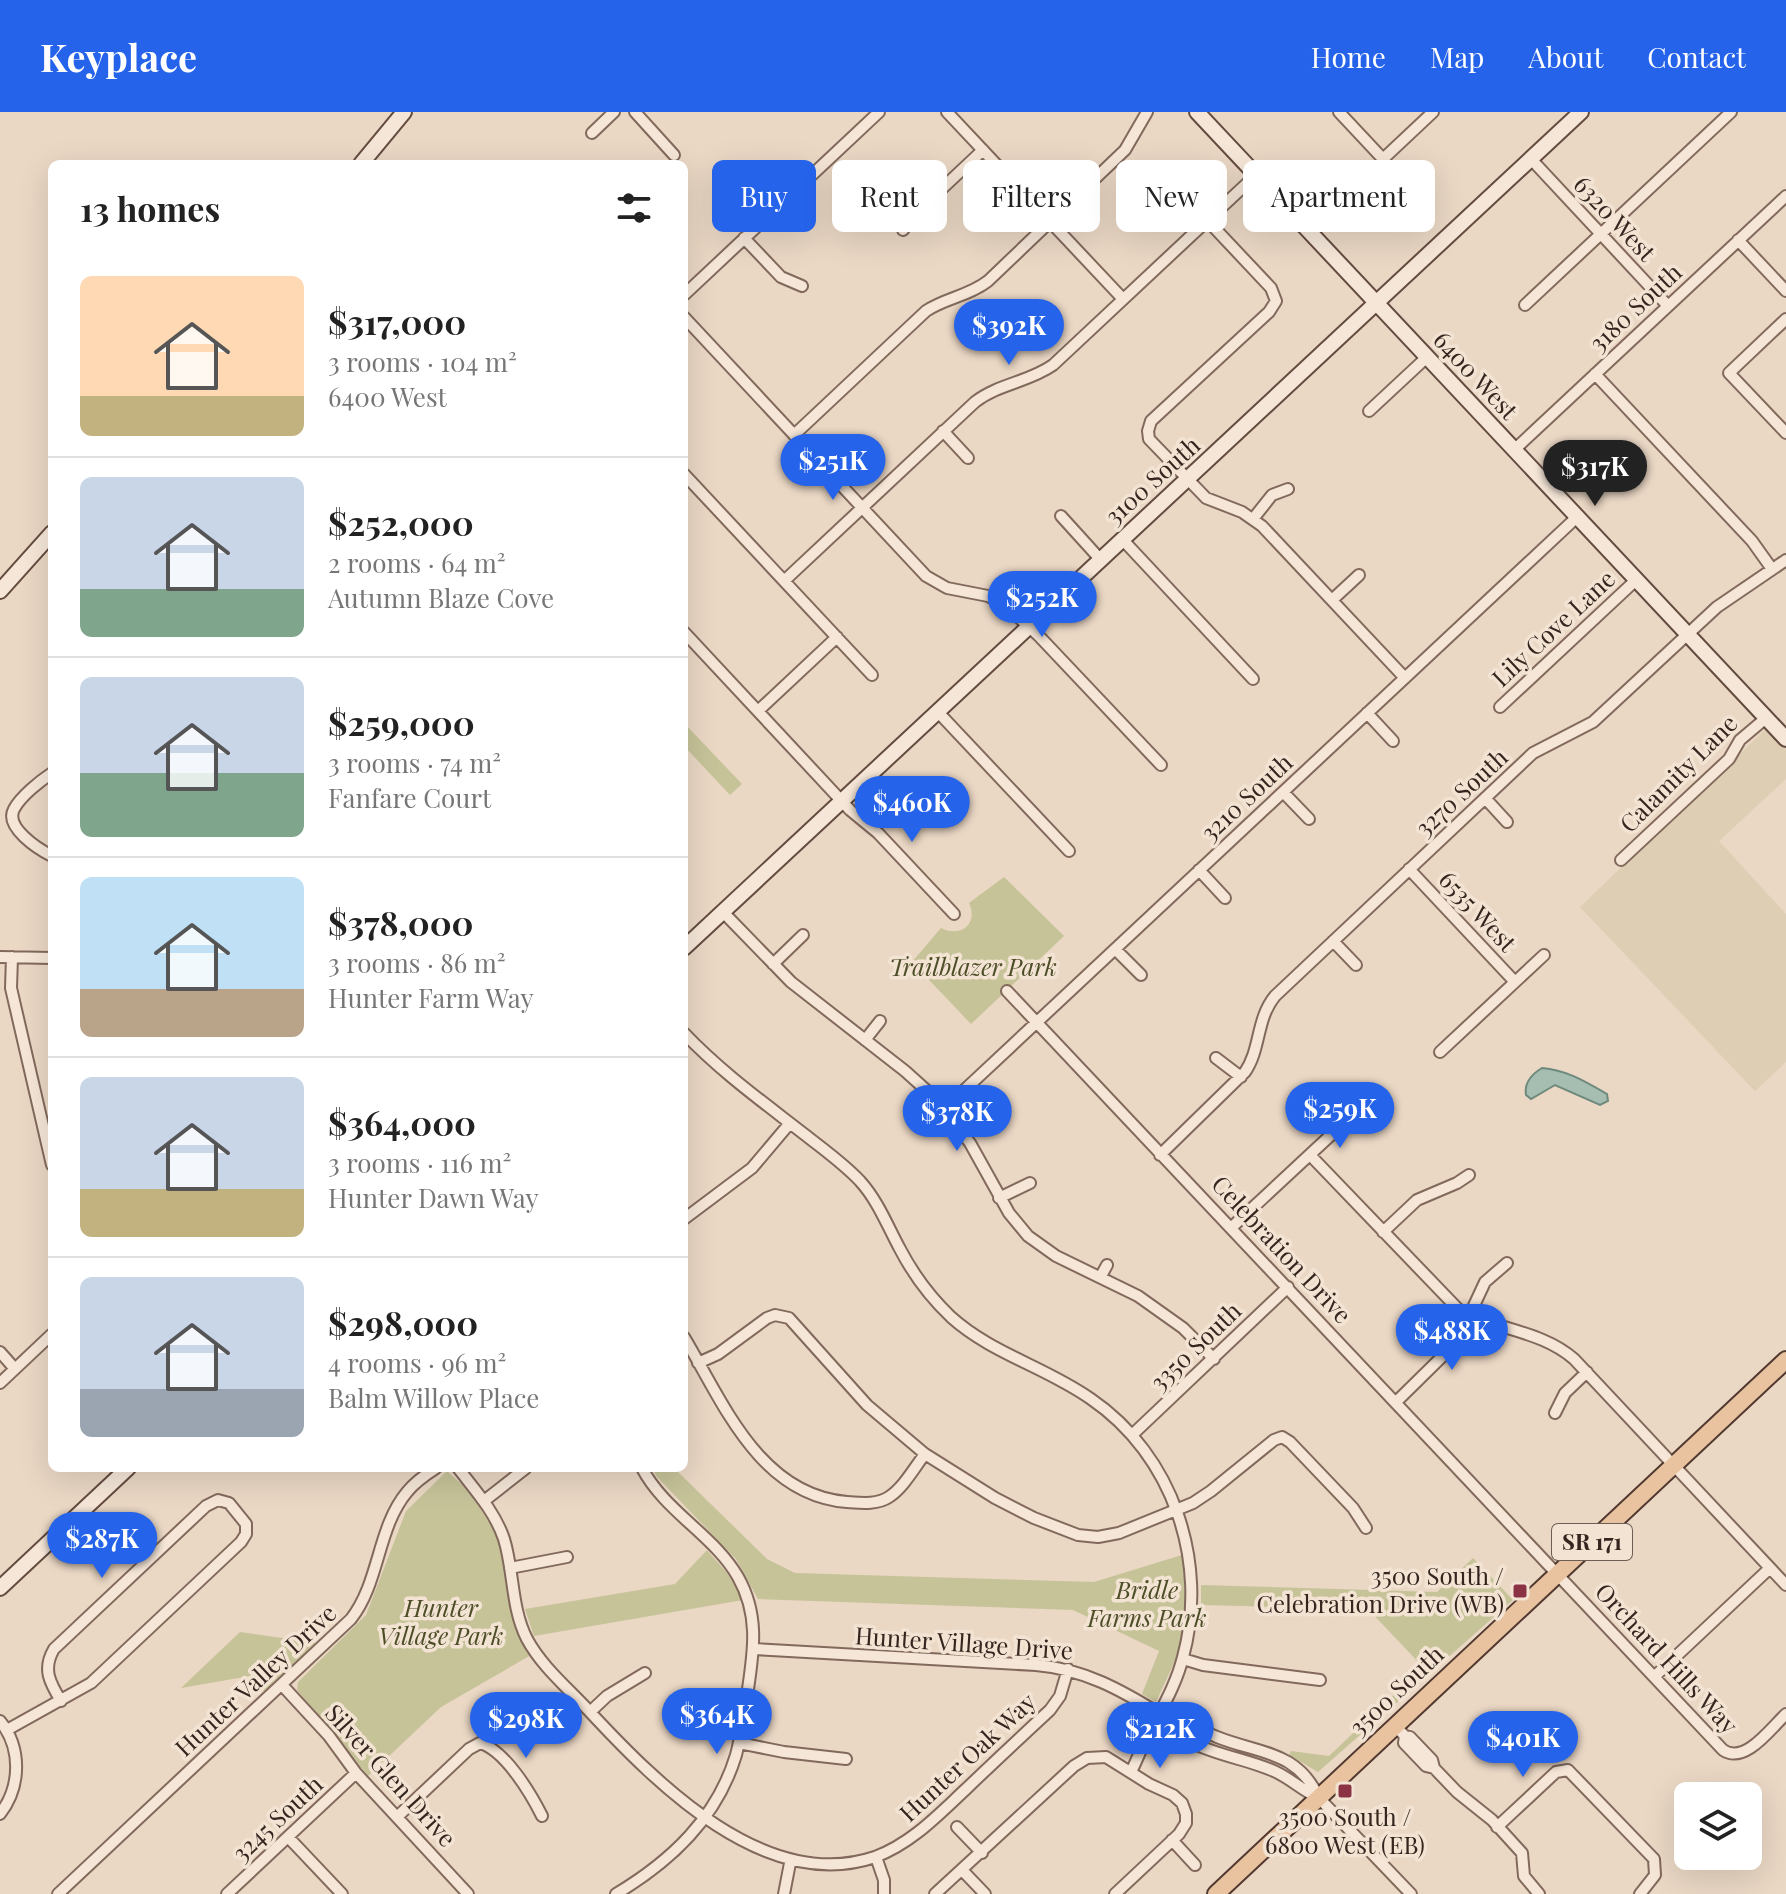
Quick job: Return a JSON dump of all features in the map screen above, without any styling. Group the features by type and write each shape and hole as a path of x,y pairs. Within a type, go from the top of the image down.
{"main road":[{"path":"364,160 404,112"},
{"name":"6400 West","path":"1197,112 1243,161"},
{"name":"3100 South","path":"688,944 1581,112"},
{"name":"6400 West","path":"1310,232 1786,739"},
{"path":"0,591 48,537"},
{"name":"3500 South","path":"1216,1894 1319,1798 1400,1731 1558,1574 1786,1360"},
{"path":"0,1588 124,1472"}],"street":[{"path":"592,133 614,112"},
{"path":"635,112 674,155"},
{"path":"688,291 879,112"},
{"path":"947,112 992,160"},
{"path":"1100,174 1125,150 1147,112"},
{"path":"1339,112 1383,159 1433,112"},
{"path":"1525,305 1731,112"},
{"path":"947,184 983,150"},
{"name":"6320 West","path":"1531,159 1668,306"},
{"path":"1227,202 1243,187"},
{"name":"3180 South","path":"1514,450 1786,196"},
{"path":"794,435 926,311 984,284 1039,232"},
{"path":"1059,232 1123,299"},
{"path":"784,581 985,395 1049,368 1194,232"},
{"path":"1218,232 1271,288 1276,301 1269,312 1151,421 1148,433 1152,443 1206,498 1253,519 1405,678"},
{"path":"744,238 781,277 802,286"},
{"path":"1738,240 1786,291"},
{"path":"1786,319 1729,373 1786,433"},
{"path":"688,321 931,580 947,588 994,598 1028,626 1161,765"},
{"path":"1369,411 1427,357"},
{"path":"1595,374 1752,541 1772,569"},
{"path":"943,431 968,458"},
{"path":"688,478 872,675"},
{"path":"1253,519 1272,495 1288,489"},
{"path":"1061,516 1100,559"},
{"name":"3210 South","path":"944,1109 1577,517"},
{"path":"1122,539 1253,679"},
{"name":"3270 South","path":"1241,1077 1253,1057 1263,1014 1275,996 1539,749 1598,719 1727,599 1786,560"},
{"path":"1332,600 1359,575"},
{"name":"Lily Cove Lane","path":"1500,707 1636,580"},
{"path":"688,636 860,821 878,833 954,914"},
{"path":"758,711 837,637"},
{"path":"937,711 1069,851"},
{"path":"1367,713 1393,741"},
{"name":"Calamity Lane","path":"1621,860 1729,759 1740,740 1766,718"},
{"path":"48,777 16,806 12,818 14,825 31,842 48,853"},
{"path":"1283,792 1309,819"},
{"path":"1485,798 1507,822"},
{"name":"6535 West","path":"1409,869 1515,982"},
{"path":"1199,870 1225,898"},
{"path":"723,912 791,982 915,1079 944,1109 979,1156 999,1198 1022,1230 1042,1247 1101,1276 1163,1313 1214,1359"},
{"path":"773,964 803,935"},
{"path":"1333,941 1356,965"},
{"path":"1115,949 1141,975"},
{"path":"1440,1052 1544,955"},
{"path":"0,957 48,958"},
{"path":"12,957 11,988 48,1148"},
{"name":"Celebration Drive","path":"1007,991 1558,1574"},
{"path":"865,1040 880,1021"},
{"path":"688,1037 715,1064 841,1163 862,1184 885,1217 913,1272 948,1314 992,1347 1092,1399 1132,1435 1155,1466 1177,1510 1189,1556 1192,1594 1183,1659 1131,1772"},
{"path":"1160,1155 1241,1077 1216,1058"},
{"path":"1232,1227 1346,1121"},
{"path":"688,1216 752,1168 790,1123"},
{"path":"1310,1155 1445,1298 1470,1316 1551,1342 1565,1350 1786,1585"},
{"path":"1383,1232 1417,1200 1469,1175"},
{"path":"999,1198 1030,1183"},
{"path":"1396,1402 1452,1348 1485,1282 1507,1263"},
{"path":"1101,1276 1107,1265"},
{"name":"3350 South","path":"1132,1435 1288,1287"},
{"path":"698,1363 718,1354 767,1318 775,1315 789,1318 867,1405 925,1454 995,1498 1078,1535 1098,1537 1119,1533 1177,1510 1205,1496 1274,1440 1282,1437 1353,1508 1366,1528"},
{"path":"0,1383 48,1338"},
{"path":"688,1344 729,1418 747,1442 786,1479 817,1496 843,1501 880,1501 897,1490 925,1454"},
{"path":"0,1352 15,1369"},
{"path":"1555,1413 1565,1393 1587,1372"},
{"name":"Hunter Valley Drive","path":"58,1894 344,1627 358,1610 368,1590 396,1508 413,1485 431,1472"},
{"name":"Hunter Oak Way","path":"461,1472 484,1501 501,1532 520,1622 542,1661 651,1776 705,1817 755,1849 790,1863 828,1866 876,1857 917,1834 1050,1710 1060,1696 1068,1669"},
{"path":"484,1501 521,1472"},
{"path":"621,1893 660,1865 689,1837 723,1788 739,1743 754,1649 752,1614 737,1575 720,1553 659,1494 645,1472"},
{"path":"0,1814 12,1795 17,1775 15,1750 3,1725 61,1701 95,1680 241,1542 247,1527 243,1518 224,1501 215,1501 206,1506 54,1649 48,1659 47,1673 61,1701"},
{"path":"510,1568 567,1557"},
{"path":"1655,1676 1770,1568"},
{"name":"Orchard Hills Way","path":"1558,1574 1730,1754 1743,1754 1786,1714"},
{"name":"Hunter Village Drive","path":"754,1649 1036,1665 1068,1669 1102,1681 1160,1714 1174,1714 1215,1736 1284,1760 1310,1778 1319,1798 1411,1894"},
{"path":"1183,1659 1203,1665 1320,1680"},
{"path":"590,1712 607,1696 645,1673"},
{"name":"Silver Glen Drive","path":"282,1685 329,1736 356,1773 468,1894"},
{"path":"1400,1731 1410,1737 1457,1792 1522,1853 1524,1876 1539,1894"},
{"path":"397,1817 469,1749 480,1743 492,1749 516,1774 530,1792 542,1816"},
{"path":"739,1743 846,1759"},
{"path":"935,1894 1083,1760 1097,1756 1106,1757 1177,1797 1184,1807 1186,1819 1184,1827 1172,1840 1115,1894"},
{"path":"1497,1827 1556,1772 1566,1769 1652,1857 1655,1875 1640,1894"},
{"name":"3245 South","path":"227,1894 356,1773"},
{"path":"957,1827 982,1853"},
{"path":"288,1837 342,1894"},
{"path":"1172,1840 1195,1865"},
{"path":"876,1857 884,1894"},
{"path":"784,1894 790,1863"},
{"path":"963,1871 985,1894"}],"shaded area":[{"path":"1766,729 1786,749 1786,779 1719,841 1786,914 1786,1062 1755,1091 1580,907"},
{"path":"1542,1068 1560,1071 1584,1081 1607,1094 1608,1101 1600,1105 1555,1085 1531,1099 1526,1095 1528,1083"}],"green space":[{"path":"688,727 742,784 730,795 688,750"},
{"name":"Trailblazer Park","path":"1004,877 1064,936 971,1024 912,962 941,928 955,931 966,927 972,917 969,903"},
{"name":"Hunter Village Park","path":"446,1472 468,1490 497,1534 514,1617 531,1655 441,1707 368,1776 297,1690 298,1682 366,1615 406,1511"},
{"name":"Bridle Farms Park","path":"654,1472 678,1472 767,1559 795,1573 1094,1582 1182,1555 1186,1603 1179,1652 1156,1702 1142,1694 1159,1651 1073,1610 758,1599 736,1559"},
{"path":"707,1550 728,1574 743,1600 534,1636 525,1609 675,1584"},
{"path":"1473,1558 1513,1600 1318,1772 1289,1755 1291,1751 1329,1756 1423,1667 1368,1609 1201,1605 1201,1585 1437,1592"},
{"path":"240,1632 316,1643 264,1691 250,1676 181,1688"}],"place":[{"name":"3500 South / Celebration Drive (WB)","path":"1520,1591"},
{"name":"3500 South / 6800 West (EB)","path":"1345,1791"}]}
